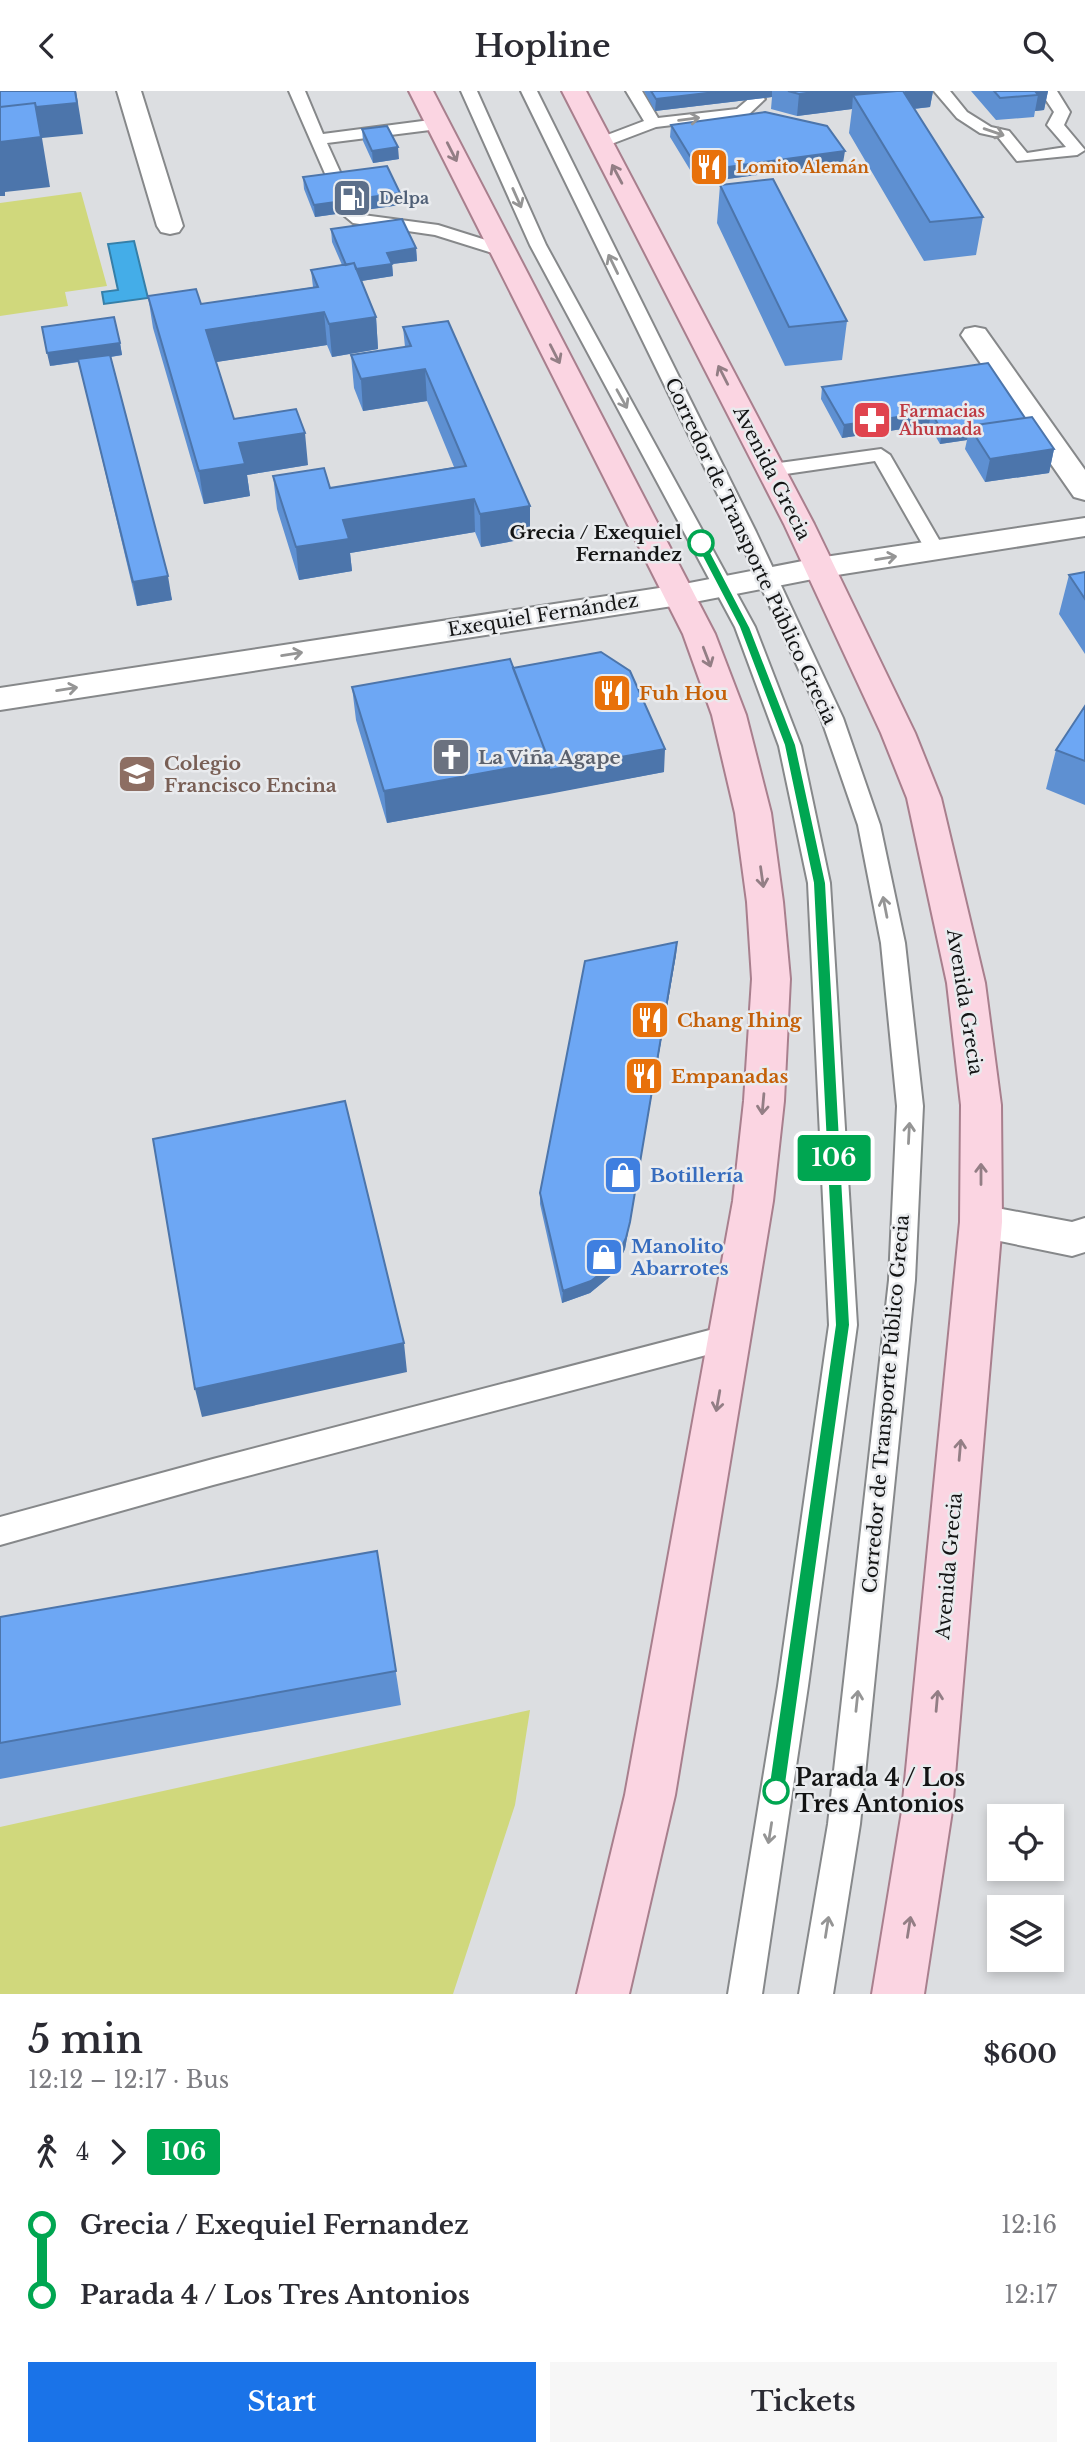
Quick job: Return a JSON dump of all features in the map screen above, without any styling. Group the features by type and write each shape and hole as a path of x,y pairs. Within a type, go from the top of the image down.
{"main road":[{"path":"421,91 699,634 729,715 753,813 765,902 771,979 764,1101 753,1201 650,1795 603,1994"},
{"name":"Avenida Grecia","path":"573,91 772,470 867,666 924,798 966,983 981,1105 981,1222 927,1811 898,1994"}],"street":[{"path":"129,91 170,226"},
{"path":"975,335 1085,491"},
{"name":"Exequiel Fernández","path":"0,699 679,595 818,568 1085,527"},
{"path":"981,1222 1072,1239 1085,1235"}],"lane":[{"path":"297,91 338,185"},
{"name":"Corredor de Transporte Público Grecia","path":"469,91 538,245 745,627 790,745 819,883 843,1325 793,1686 745,1994"},
{"name":"Corredor de Transporte Público Grecia","path":"529,91 767,578 832,718 869,825 892,943 910,1106 902,1280 844,1824 816,1994"},
{"path":"634,91 653,123"},
{"path":"942,91 961,115 986,130 1003,134 1036,170 1082,157 1055,125 1063,113 1060,104 1048,91"},
{"path":"600,143 653,123 742,113 757,99"},
{"path":"318,139 438,124"},
{"path":"349,213 359,219 438,230 502,251"},
{"path":"772,470 881,455 935,550"},
{"path":"0,1531 213,1472 729,1337"}],"green space":[{"path":"81,192 107,286 65,292 68,306 0,316 0,203"},
{"path":"530,1710 515,1805 453,1994 0,1994 0,1827"}],"water":[{"path":"134,241 148,298 104,304 102,292 118,290 108,244"}],"building":[{"path":"0,91 75,91 77,103 36,107 35,103 0,107"},
{"path":"651,91 724,91 656,99"},
{"path":"788,91 821,91 799,94"},
{"path":"903,91 983,217 930,222 853,95"},
{"path":"994,91 1035,91 1038,95 1000,98"},
{"path":"35,103 41,137 0,142 0,107"},
{"path":"765,112 827,126 845,151 699,171 671,125"},
{"path":"387,126 398,147 372,151 362,129"},
{"path":"387,166 400,193 314,205 303,177"},
{"path":"773,179 847,321 789,327 720,185"},
{"path":"402,219 416,248 387,253 392,264 356,269 354,263 346,265 331,229"},
{"path":"354,263 376,317 329,324 324,312 206,330 234,419 296,409 305,433 239,443 245,464 199,471 148,296 196,289 201,304 318,287 311,270"},
{"path":"114,317 120,343 47,353 42,327"},
{"path":"448,321 530,506 480,514 474,499 343,520 349,539 296,547 273,476 324,468 330,488 466,466 425,369 361,379 351,355 411,346 403,327"},
{"path":"110,355 168,576 133,582 78,359"},
{"path":"988,363 1025,418 942,431 931,412 844,425 822,387"},
{"path":"1032,417 1054,449 990,459 969,426"},
{"path":"1085,572 1085,599 1069,575"},
{"path":"601,652 630,671 665,749 549,770 549,761 513,668"},
{"name":"La Viña Agape","path":"510,659 549,761 384,791 352,687"},
{"path":"1085,706 1085,761 1056,750"},
{"path":"677,942 626,1238 614,1263 591,1281 563,1291 540,1193 585,961"},
{"path":"345,1101 404,1343 195,1389 153,1139"},
{"path":"377,1551 396,1671 0,1743 0,1617"}],"bus line":[{"name":"106","path":"701,543 745,627 790,745 819,883 843,1325 776,1791"}],"place":[{"name":"Lomito Alemán","path":"709,167"},
{"name":"Delpa","path":"352,198"},
{"name":"Farmacias Ahumada","path":"872,420"},
{"name":"Grecia / Exequiel Fernandez","path":"701,543"},
{"name":"Fuh Hou","path":"612,693"},
{"name":"La Viña Agape","path":"451,757"},
{"name":"Colegio Francisco Encina","path":"137,774"},
{"name":"Chang Ihing","path":"650,1020"},
{"name":"Empanadas","path":"644,1076"},
{"name":"Botillería","path":"623,1175"},
{"name":"Manolito Abarrotes","path":"604,1257"},
{"name":"Parada 4 / Los Tres Antonios","path":"776,1791"}]}
